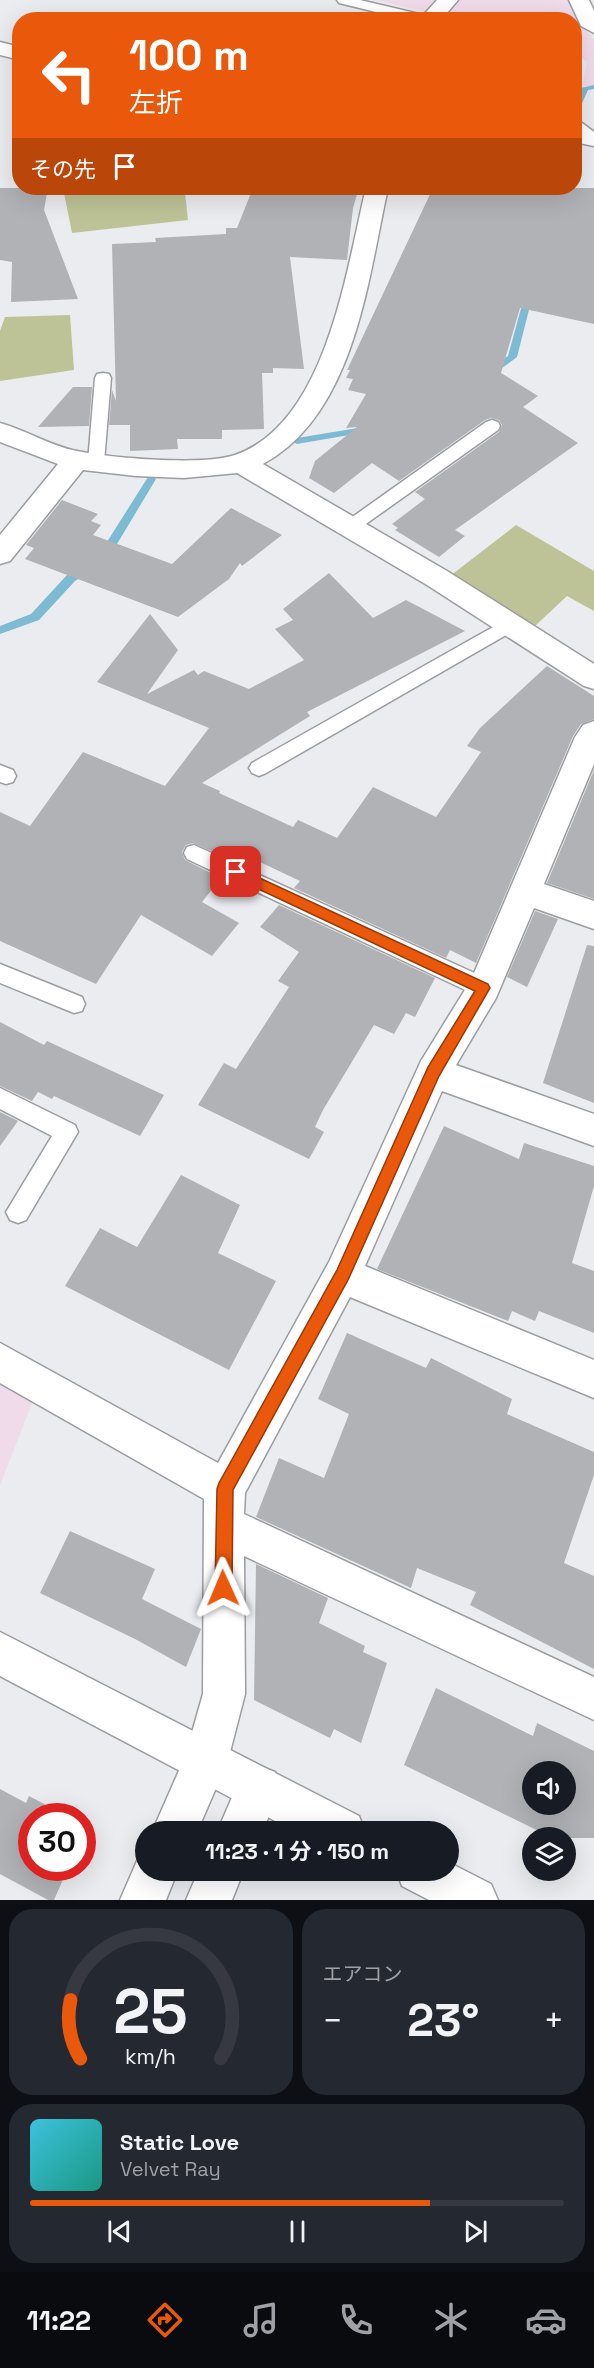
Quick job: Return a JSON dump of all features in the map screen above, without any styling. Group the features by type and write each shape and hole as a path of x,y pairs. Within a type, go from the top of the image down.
{"street":[{"path":"436,12 448,0"},
{"path":"579,0 588,22 594,27"},
{"path":"0,432 86,461 141,467 215,467 241,463 266,448 291,429 314,397 333,361 375,195"},
{"path":"0,554 86,461"},
{"path":"241,463 350,527 594,678"},
{"path":"179,1821 206,1760 224,1694 224,1507 342,1275 434,1072 483,988 590,737 594,733"},
{"path":"526,891 594,915"},
{"path":"434,1072 594,1130"},
{"path":"342,1275 594,1378"},
{"path":"0,1362 224,1507 594,1699"},
{"path":"0,1653 322,1821"},
{"path":"244,1821 258,1788"},
{"path":"142,1900 151,1881"},
{"path":"209,1900 217,1881"},
{"path":"439,1881 475,1900"}],"lane":[{"path":"344,0 394,12"},
{"path":"86,461 102,378"},
{"path":"350,527 492,426"},
{"path":"259,768 509,625"},
{"path":"194,853 483,988"},
{"path":"0,973 74,1005"},
{"path":"0,1098 67,1132 18,1212"}],"shaded area":[{"path":"376,0 571,0 575,12 427,12"},
{"path":"582,25 594,40 594,86 582,86 587,62 582,58"},
{"path":"0,1379 34,1398 0,1485"}],"green space":[{"path":"64,195 185,195 188,220 72,233"},
{"path":"70,315 74,370 0,381 0,331 5,317"},
{"path":"516,525 594,571 594,611 567,596 535,626 450,576"}],"building":[{"path":"0,188 12,188 12,195 47,195 44,210 78,299 11,302 12,262 0,260"},
{"path":"582,188 594,188 594,324 520,308 501,373 538,396 523,407 578,443 455,530 465,536 439,557 395,530 398,528 392,524 425,499 415,492 499,432 502,425 499,420 491,418 485,420 399,481 372,463 334,493 309,478 315,461 357,427 346,428 366,394 348,390 353,379 346,378 350,370 347,370 430,195 582,195"},
{"path":"250,195 357,195 353,208 347,260 290,257 304,369 273,368 273,373 262,373 264,429 222,430 222,439 177,439 178,449 130,451 130,425 109,425 112,390 116,401 112,244 156,242 155,238 226,234 226,228 237,228"},
{"path":"73,387 92,387 89,426 38,427"},
{"path":"62,500 98,514 91,521 101,525 93,535 172,564 231,508 282,535 242,566 240,563 229,579 178,617 25,559 34,548 26,545"},
{"path":"329,573 373,618 406,600 465,631 307,712 310,716 202,783 220,791 219,793 293,827 298,820 337,838 373,787 436,817 481,752 467,746 480,728 547,666 594,696 594,719 581,724 573,736 476,963 450,950 446,958 294,888 300,881 241,853 234,861 193,843 186,845 182,852 185,860 221,878 202,902 239,923 212,956 141,915 96,984 0,941 0,812 30,826 83,752 165,786 209,728 97,682 150,614 178,650 147,694 194,670 198,675 204,671 249,689 304,660 275,629 293,620 283,609"},
{"path":"594,770 594,899 547,883"},
{"path":"279,905 435,978 415,1017 406,1013 394,1034 374,1025 323,1110 315,1127 324,1132 309,1159 198,1105 224,1063 236,1069 289,987 278,981 299,952 260,927"},
{"path":"535,911 558,919 527,987 507,977"},
{"path":"587,945 594,946 594,1103 543,1083"},
{"path":"0,1022 44,1045 47,1041 164,1095 140,1136 54,1096 52,1099 38,1092 32,1101 0,1086"},
{"path":"0,1112 18,1121 0,1146"},
{"path":"444,1126 519,1159 524,1143 594,1166 594,1186 572,1263 594,1271 594,1333 539,1311 535,1321 512,1311 508,1321 377,1269"},
{"path":"181,1175 240,1205 218,1253 276,1281 229,1370 65,1286 100,1228 137,1247"},
{"path":"347,1333 426,1368 431,1358 512,1399 507,1414 594,1452 594,1475 564,1563 594,1576 594,1669 470,1605 476,1592 417,1568 411,1588 256,1517 279,1458 324,1478 349,1414 318,1399"},
{"path":"70,1531 155,1569 142,1599 201,1629 186,1667 135,1639 40,1593"},
{"path":"256,1564 328,1598 319,1623 365,1646 363,1652 387,1663 361,1743 334,1729 330,1738 254,1700"},
{"path":"436,1688 533,1736 537,1723 594,1751 594,1838 576,1838 576,1827 531,1827 404,1765"},
{"path":"0,1789 26,1803 18,1803 18,1881 62,1881 54,1900 48,1900 0,1874"},
{"path":"29,1796 42,1803 26,1803"}],"waterway":[{"path":"582,95 585,88 594,87"},
{"path":"491,372 512,357 529,294"},
{"path":"297,441 364,430"},
{"path":"104,556 151,479"},
{"path":"0,630 35,617 71,578 85,569"}],"route":[{"path":"223,1588 225,1489 342,1275 434,1072 483,988 236,872"}]}
